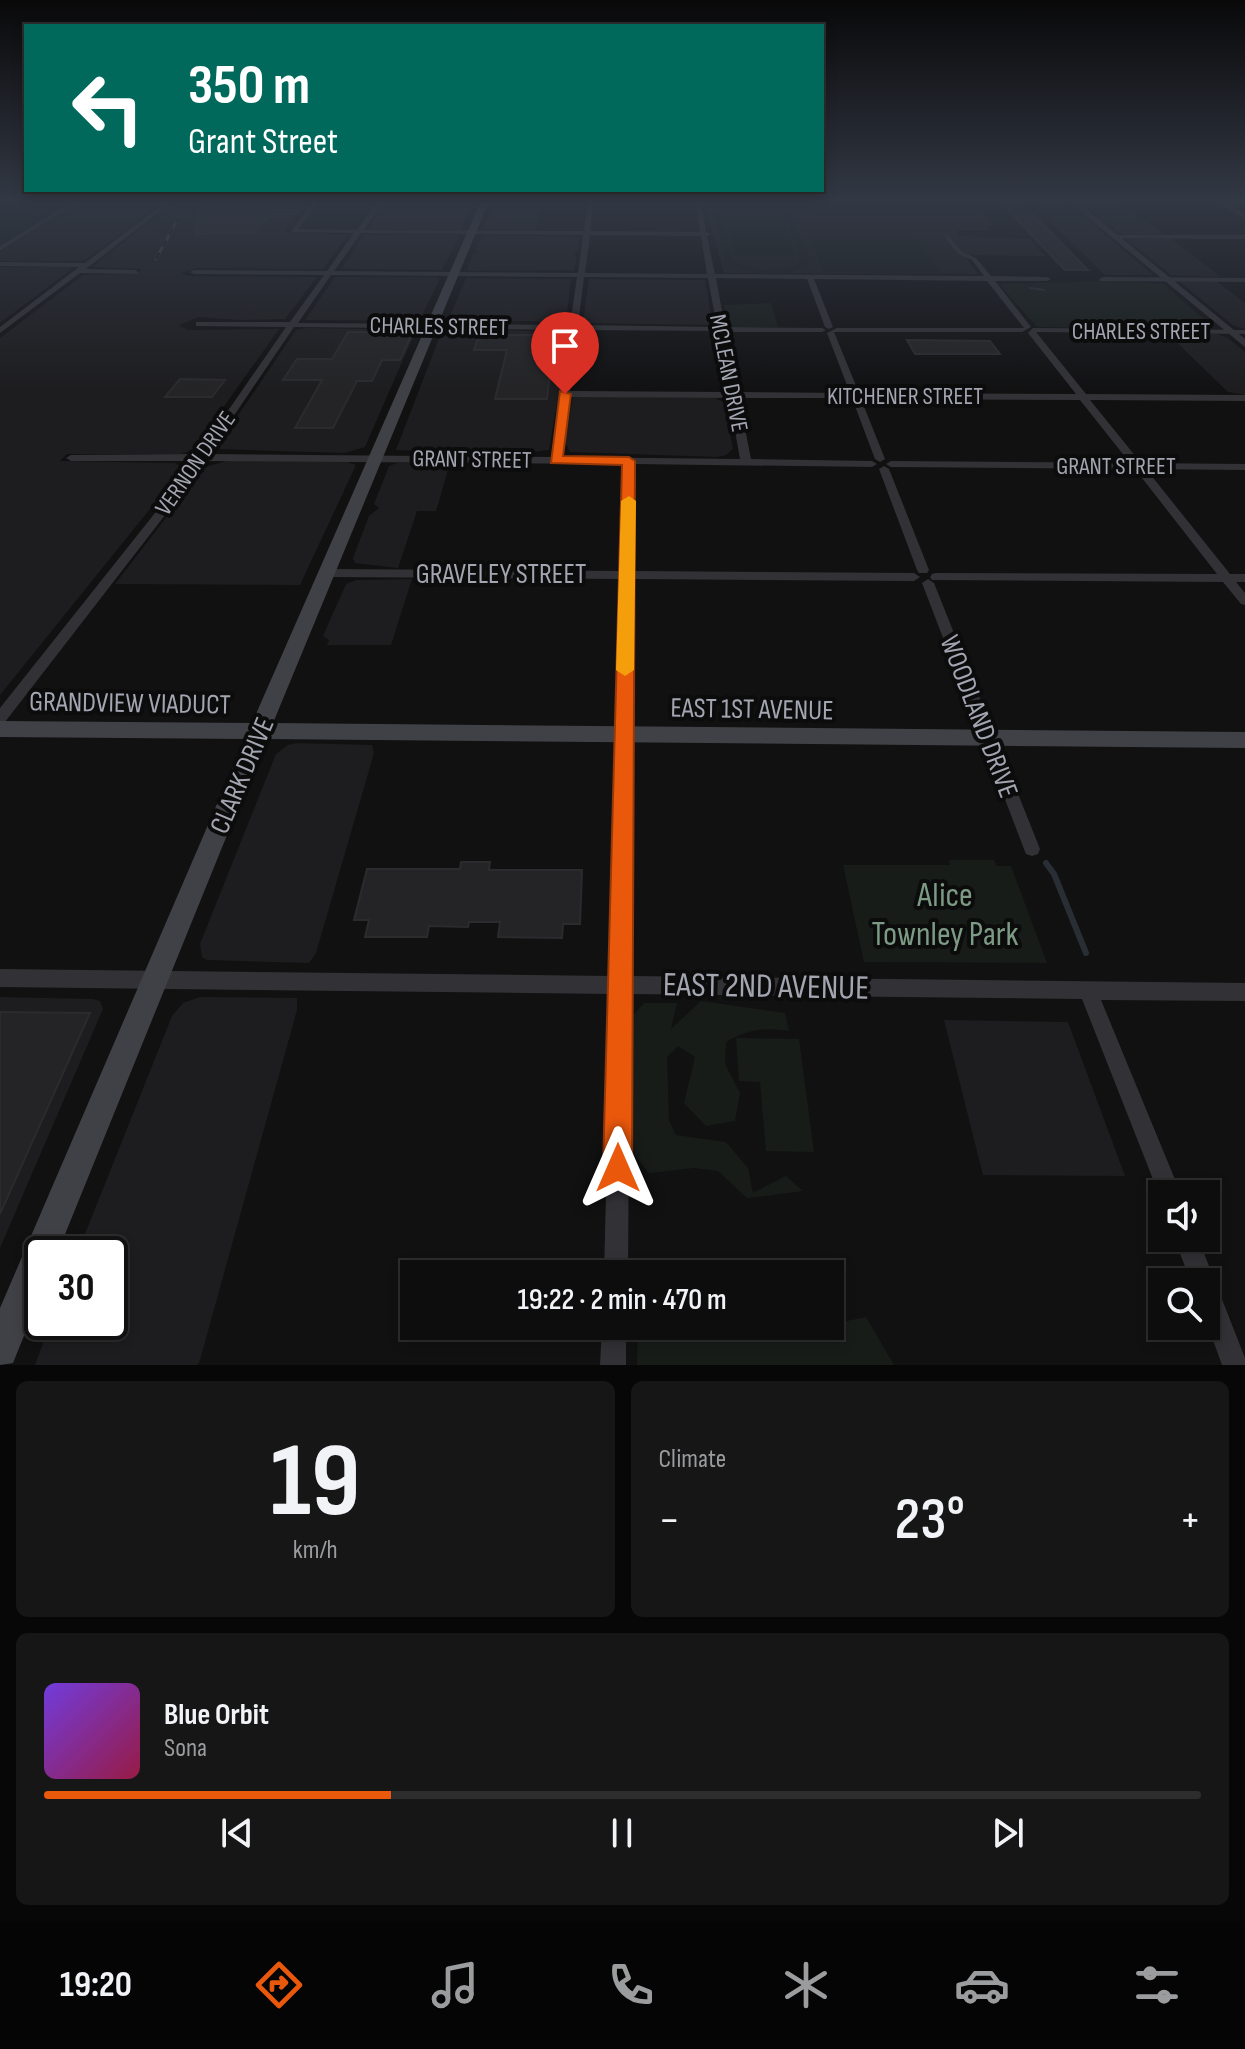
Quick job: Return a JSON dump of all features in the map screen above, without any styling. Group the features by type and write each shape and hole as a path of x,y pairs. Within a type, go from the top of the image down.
{"main road":[{"name":"CLARK DRIVE","path":"0,1350 458,265"},
{"name":"GRANDVIEW VIADUCT","path":"0,729 259,731"},
{"name":"EAST 1ST AVENUE","path":"259,731 1245,740"}],"street":[{"path":"61,265 87,265"},
{"path":"1,329 87,265"},
{"name":"VERNON DRIVE","path":"0,718 182,486 335,265"},
{"path":"556,460 583,265"},
{"name":"MCLEAN DRIVE","path":"709,265 746,462"},
{"path":"978,265 1245,601"},
{"path":"1149,265 1245,344"},
{"path":"79,271 136,272"},
{"path":"194,272 1047,279"},
{"name":"WOODLAND DRIVE","path":"810,278 1032,849"},
{"path":"1103,279 1245,280"},
{"name":"CHARLES STREET","path":"199,324 1245,332"},
{"name":"KITCHENER STREET","path":"565,394 1245,398"},
{"name":"GRANT STREET","path":"71,458 1245,467"},
{"path":"616,1260 629,461"},
{"name":"GRAVELEY STREET","path":"329,573 1245,578"},
{"name":"EAST 2ND AVENUE","path":"0,978 1245,992"},
{"path":"1088,991 1164,1180"},
{"path":"1220,1326 1235,1365"},
{"path":"613,1365 614,1340"}],"shaded area":[{"path":"326,265 323,269 197,268 181,273 186,276 317,277 285,319 199,317 179,325 188,330 279,329 193,450 181,454 67,454 60,461 175,463 183,468 0,695 0,338 83,275 137,274 142,269 92,267"},
{"path":"344,265 445,265 442,270 341,269"},
{"path":"469,265 575,265 574,270 467,269"},
{"path":"722,265 971,265 978,274 724,273"},
{"path":"1094,265 1141,265 1153,275 1105,275"},
{"path":"1158,265 1205,265 1221,277 1171,275"},
{"path":"0,267 69,267 73,268 0,323"},
{"path":"335,277 440,279 419,321 305,320"},
{"path":"466,278 571,279 566,321 448,321"},
{"path":"589,279 705,280 712,322 707,325 587,323 583,321"},
{"path":"1216,281 1245,303 1245,329 1234,326 1180,282"},
{"path":"449,329 565,332 568,338 549,450 510,454 396,450 441,333"},
{"path":"296,330 416,330 365,447 345,453 215,449"},
{"path":"1168,334 1216,334 1228,338 1245,352 1245,395 1228,392"},
{"path":"573,396 715,398 724,402 733,449 717,457 570,452 565,442"},
{"path":"230,460 344,461 356,465 300,585 115,584 205,467"},
{"path":"397,463 450,463 436,511 417,511 398,568 355,563 353,558 369,516 379,508 374,504 389,466"},
{"path":"412,579 391,645 327,645 329,640 323,636 346,584 356,580"},
{"path":"288,745 372,745 374,753 316,953 309,963 207,960 202,957 200,944 276,754"},
{"path":"0,997 93,999 100,1001 103,1009 0,1248"},
{"path":"200,997 297,998 297,1010 198,1365 35,1365 44,1340 128,1340 128,1236 84,1236 172,1016 183,1003"},
{"path":"944,1020 1068,1022 1125,1176 983,1175"}],"green space":[{"path":"734,265 765,270 807,265 776,273 754,272"},
{"path":"821,265 934,265 940,273 824,272"},
{"path":"1110,281 1164,284 1214,328 1037,327 999,284"},
{"path":"771,303 778,327 735,327 728,324 724,305"},
{"name":"Alice Townley Park","path":"949,860 994,860 997,866 1011,866 1047,963 864,962 843,865 950,865"},
{"path":"701,1001 785,1013 789,1031 757,1030 726,1042 725,1064 740,1093 735,1121 706,1126 684,1103 695,1057 678,1046 667,1057 669,1121 676,1135 726,1142 748,1168 753,1193 786,1176 803,1191 747,1198 718,1171 694,1168 649,1173 631,1151 611,1102 632,1075 629,1020 644,1003 677,1003 671,1029"},
{"path":"736,1038 799,1039 814,1152 766,1151 760,1082 739,1081"},
{"path":"866,1317 894,1365 637,1365 638,1340 844,1340 844,1322"}],"building":[{"path":"1060,265 1083,265 1088,270 1065,270"},
{"path":"348,332 413,332 400,360 382,360 372,381 357,381 333,428 295,428 322,380 283,380 297,359 332,359"},
{"path":"479,335 558,335 556,354 552,354 547,399 495,399 507,350 474,350"},
{"path":"907,340 990,341 1000,354 915,354"},
{"path":"180,379 225,380 212,397 165,397"},
{"path":"461,862 490,862 489,870 582,870 580,924 563,924 562,938 498,937 500,922 469,922 468,927 429,926 427,937 365,937 369,920 354,920 367,869 460,869"},
{"path":"0,1012 90,1013 0,1214"}],"waterway":[{"path":"1030,288 1044,290"},
{"path":"1046,863 1054,874 1086,953"}],"slow traffic":[{"path":"625,670 629,501"}],"route":[{"path":"565,394 556,460 629,461 618,1168"}]}
